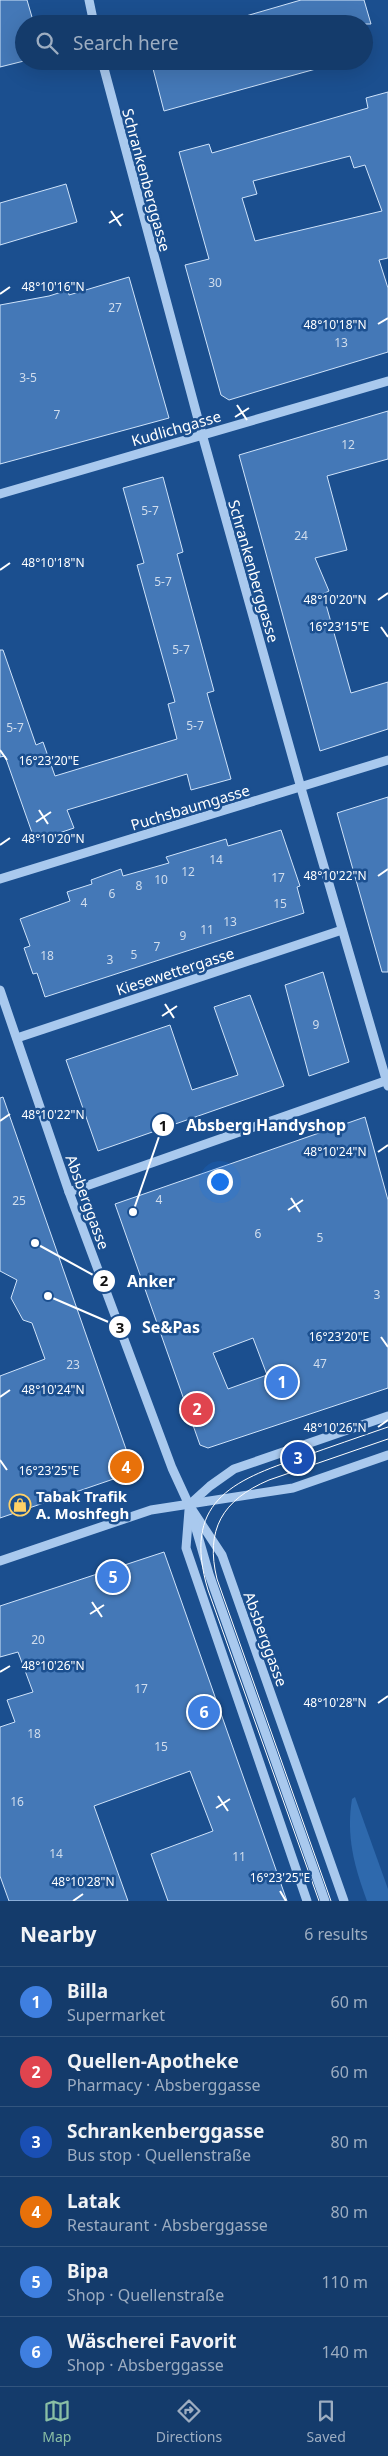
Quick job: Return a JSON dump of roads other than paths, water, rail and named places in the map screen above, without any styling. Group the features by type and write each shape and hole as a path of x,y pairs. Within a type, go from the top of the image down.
{"street":[{"path":"90,0 92,15"},
{"name":"Schrankenberggasse","path":"104,70 202,434 301,788 387,1082"},
{"name":"Kudlichgasse","path":"0,494 388,381"},
{"name":"Puchsbaumgasse","path":"0,879 388,760"},
{"name":"Kiesewettergasse","path":"17,1038 342,930"},
{"name":"Absberggasse","path":"0,990 69,1192 170,1463 189,1505 209,1574 325,1901"},
{"path":"69,1192 387,1082"},
{"path":"189,1505 210,1486 234,1470 388,1416"},
{"path":"0,1561 151,1510 293,1488 388,1455"},
{"name":"Absberggasse","path":"189,1505 186,1548 307,1901"},
{"name":"Absberggasse","path":"189,1505 222,1555 344,1901"}],"tram line":[{"path":"319,1901 208,1590 202,1560 202,1536 207,1516 218,1500 234,1487 276,1466 388,1427"},
{"path":"331,1901 217,1579 213,1546 216,1531 229,1507 239,1497 253,1488 269,1480 388,1439"}],"place":[{"name":"Absberg Handyshop","path":"133,1212"},
{"name":"Anker","path":"35,1243"},
{"name":"Se&Pas","path":"48,1296"},
{"name":"Billa","path":"282,1382"},
{"name":"Quellen-Apotheke","path":"197,1409"},
{"name":"Schrankenberggasse","path":"298,1458"},
{"name":"Latak","path":"126,1467"},
{"name":"Tabak Trafik A. Moshfegh","path":"20,1505"},
{"name":"Bipa","path":"113,1577"},
{"name":"Wäscherei Favorit","path":"204,1712"}]}
